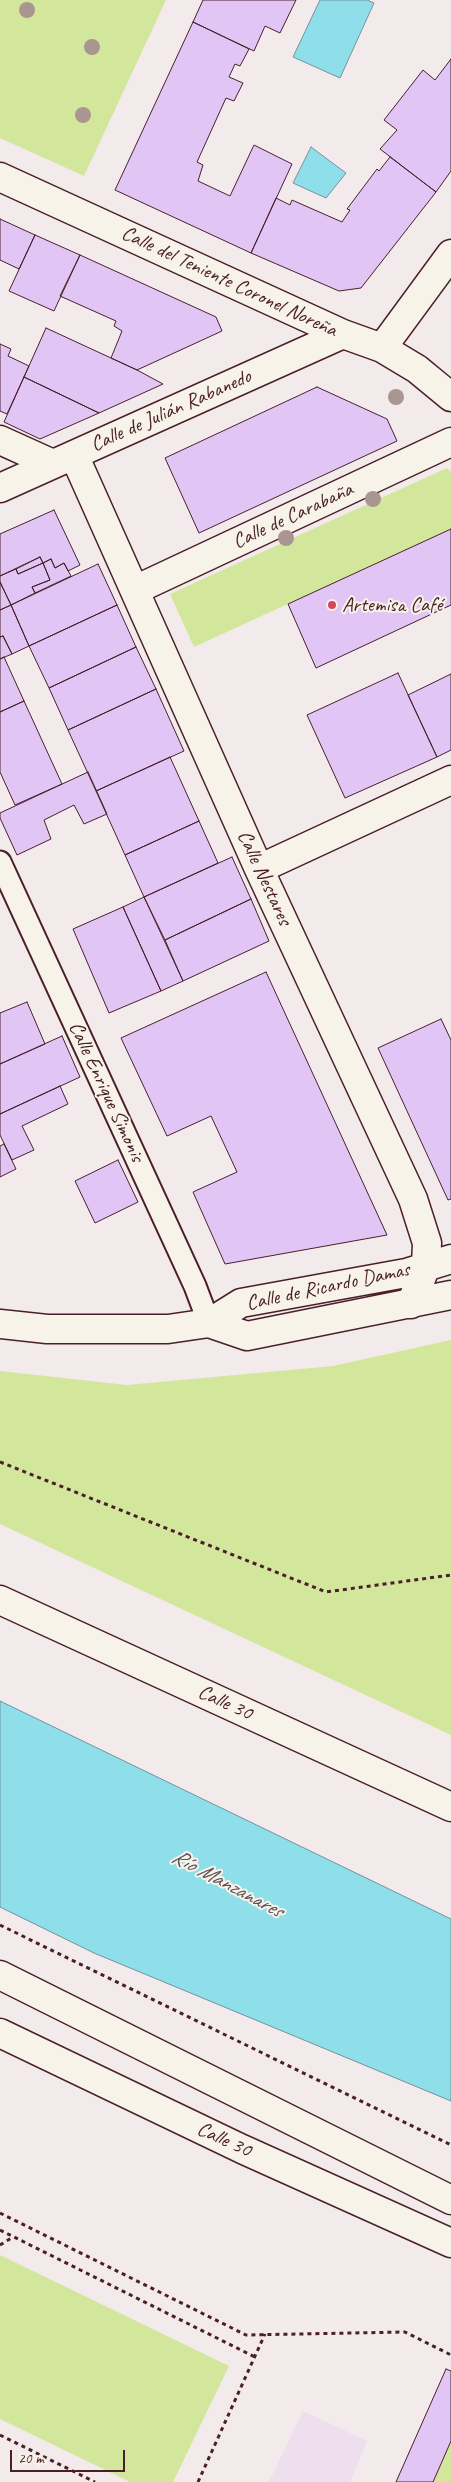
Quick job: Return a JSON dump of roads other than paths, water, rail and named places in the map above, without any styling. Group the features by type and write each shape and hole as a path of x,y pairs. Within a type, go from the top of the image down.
{"main road":[{"name":"Calle del Teniente Coronel Noreña","path":"0,177 343,334 382,348 417,369 451,397"},
{"path":"382,348 451,254"},
{"name":"Calle de Julián Rabanedo","path":"0,488 343,334"},
{"path":"0,440 64,460"},
{"name":"Calle de Carabaña","path":"134,590 451,442"},
{"name":"Calle Nestares","path":"64,460 134,590 259,869 413,1199 427,1243 439,1263 411,1304"},
{"path":"259,869 451,780"},
{"name":"Calle de Ricardo Damas","path":"0,1324 47,1329 168,1329 209,1323 241,1303 406,1273 439,1263"},
{"name":"Calle de Ricardo Damas","path":"209,1323 247,1336 451,1295"},
{"name":"Calle 30","path":"0,1600 451,1806"},
{"path":"0,1975 451,2200"},
{"name":"Calle 30","path":"0,2033 242,2149 451,2243"}],"lane":[{"name":"Calle Enrique Simonis","path":"0,862 195,1286 209,1323"}],"water":[{"path":"320,0 367,0 374,3 340,78 293,57"},
{"path":"311,147 346,173 326,198 293,183"},
{"name":"Río Manzanares","path":"0,1701 451,1919 451,2101 94,1953 0,1907"}],"place":[{"name":"Artemisa Café","path":"332,605"}]}
